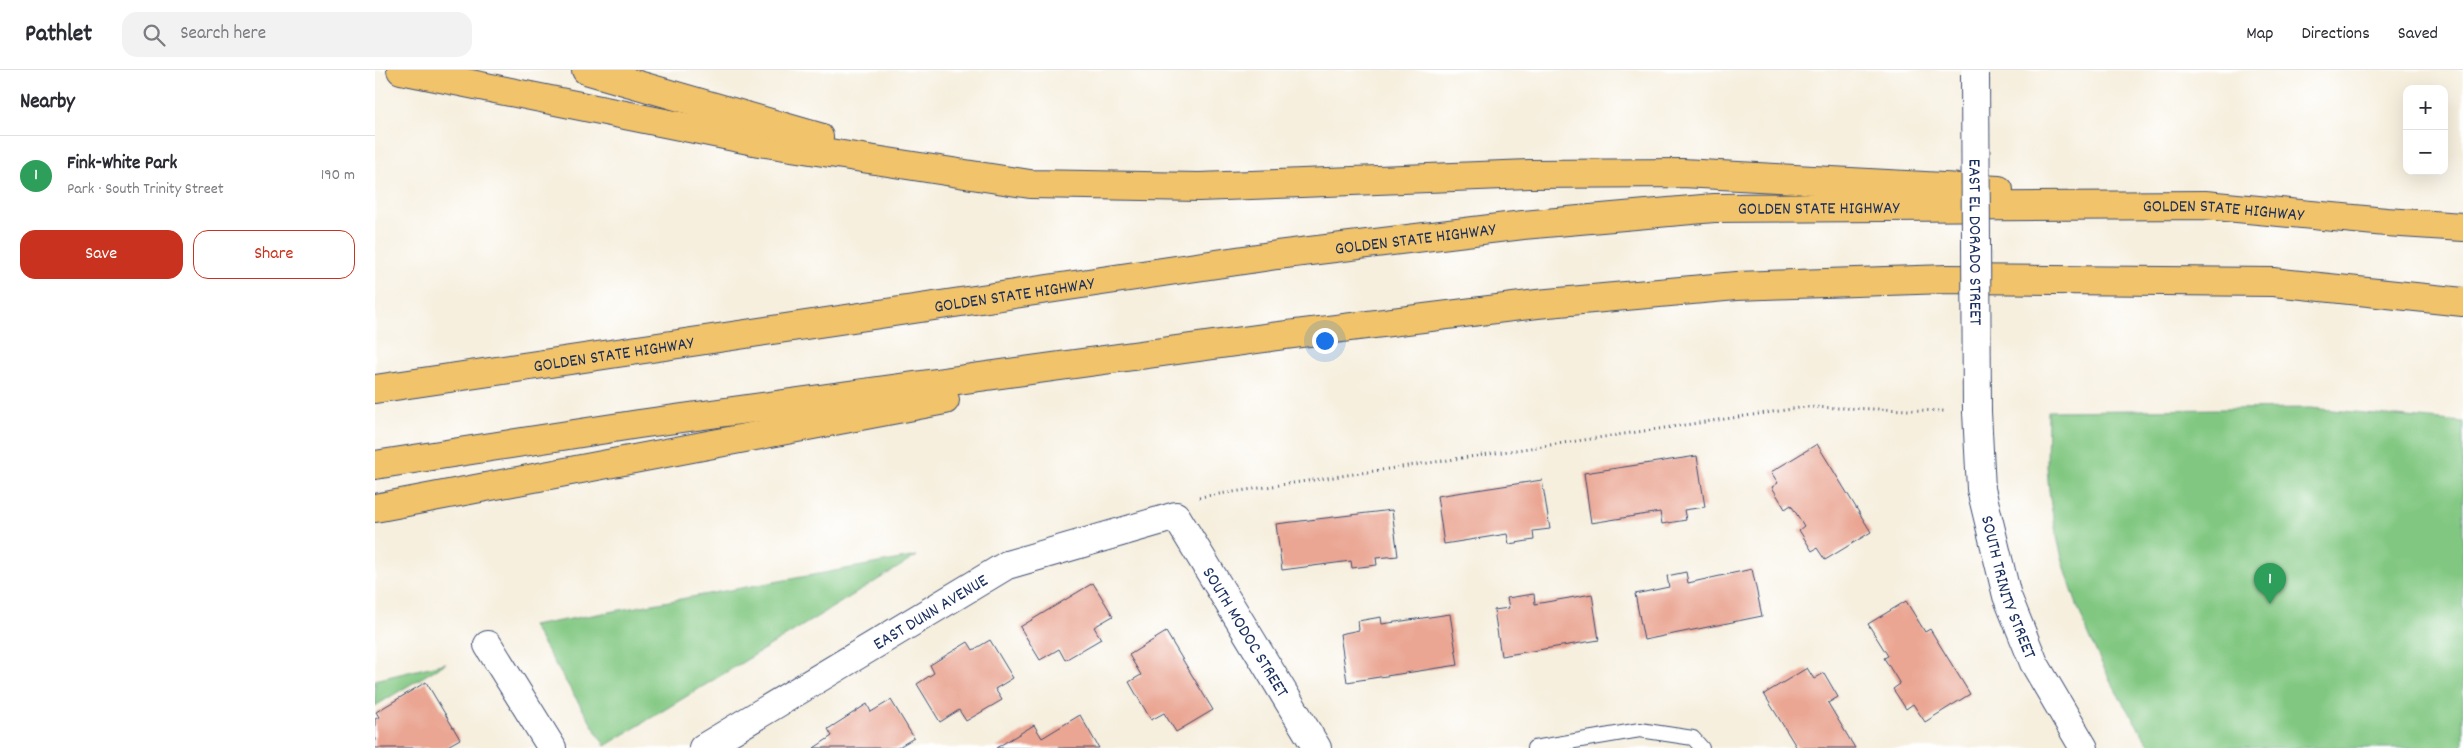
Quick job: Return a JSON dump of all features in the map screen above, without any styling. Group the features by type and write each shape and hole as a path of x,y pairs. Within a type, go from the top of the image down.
{"highway":[{"path":"401,70 759,142 933,171 1030,184 1199,187 1529,174 1682,173 1931,185 2205,204"},
{"path":"586,70 933,171"},
{"name":"GOLDEN STATE HIGHWAY","path":"375,389 1277,255 1523,225 1714,208 2205,204 2387,222 2463,227"},
{"path":"375,465 639,424 1277,336 1537,304 1708,289 1947,279 2273,282 2463,302"},
{"path":"375,508 1277,336"}],"street":[{"name":"EAST EL DORADO STREET","path":"1975,72 1977,412"},
{"name":"SOUTH TRINITY STREET","path":"1977,412 1981,489 2007,596 2034,663 2084,748"},
{"name":"EAST DUNN AVENUE","path":"703,748 1007,565 1176,516"},
{"name":"SOUTH MODOC STREET","path":"1176,516 1317,748"},
{"path":"488,645 552,748"}],"lane":[{"path":"1534,748 1639,730 1693,738 1702,748"}],"path":[{"path":"1176,516 1194,498 1806,407 1977,412"}],"green space":[{"path":"2310,408 2463,422 2463,748 2151,748 2108,676 2085,627 2075,600 2059,546 2049,492 2047,465 2048,411"},
{"path":"917,556 605,746 532,626"},
{"path":"446,663 375,706 375,680"}],"building":[{"path":"1817,444 1871,532 1825,560 1817,548 1812,551 1799,530 1804,526 1791,505 1785,509 1772,487 1778,483 1771,472"},
{"path":"1697,456 1705,507 1684,510 1686,520 1662,524 1660,512 1591,523 1584,473"},
{"path":"1542,480 1550,529 1533,531 1534,540 1509,544 1507,534 1444,544 1437,496"},
{"path":"1392,510 1398,556 1376,558 1377,565 1352,568 1351,561 1282,570 1276,524"},
{"path":"1752,569 1762,616 1644,640 1635,594 1669,587 1667,576 1686,572 1688,583"},
{"path":"1093,583 1113,616 1094,627 1101,639 1065,660 1059,649 1040,660 1020,627"},
{"path":"1534,594 1535,604 1592,594 1599,640 1501,656 1494,610 1509,608 1507,598"},
{"path":"1906,601 1925,632 1930,629 1970,694 1925,722 1913,704 1906,709 1893,689 1900,684 1884,658 1888,656 1868,624"},
{"path":"1450,614 1458,665 1347,682 1340,634 1359,630 1358,621 1381,617 1382,624"},
{"path":"1166,632 1213,710 1176,732 1164,713 1151,720 1129,682 1141,675 1129,655"},
{"path":"990,640 1013,678 995,689 1002,700 966,721 959,710 940,722 917,684 934,673 930,665 968,642 973,650"},
{"path":"1807,668 1814,679 1824,673 1838,697 1828,703 1855,748 1797,748 1764,694"},
{"path":"426,682 460,739 444,748 375,748 375,719 379,717 376,712"},
{"path":"891,700 914,738 897,748 814,748 832,736 828,729 867,704 871,712"},
{"path":"1080,715 1099,748 996,748 1034,725 1042,738"}],"place":[{"name":"Fink-White Park","path":"2270,604"}]}
